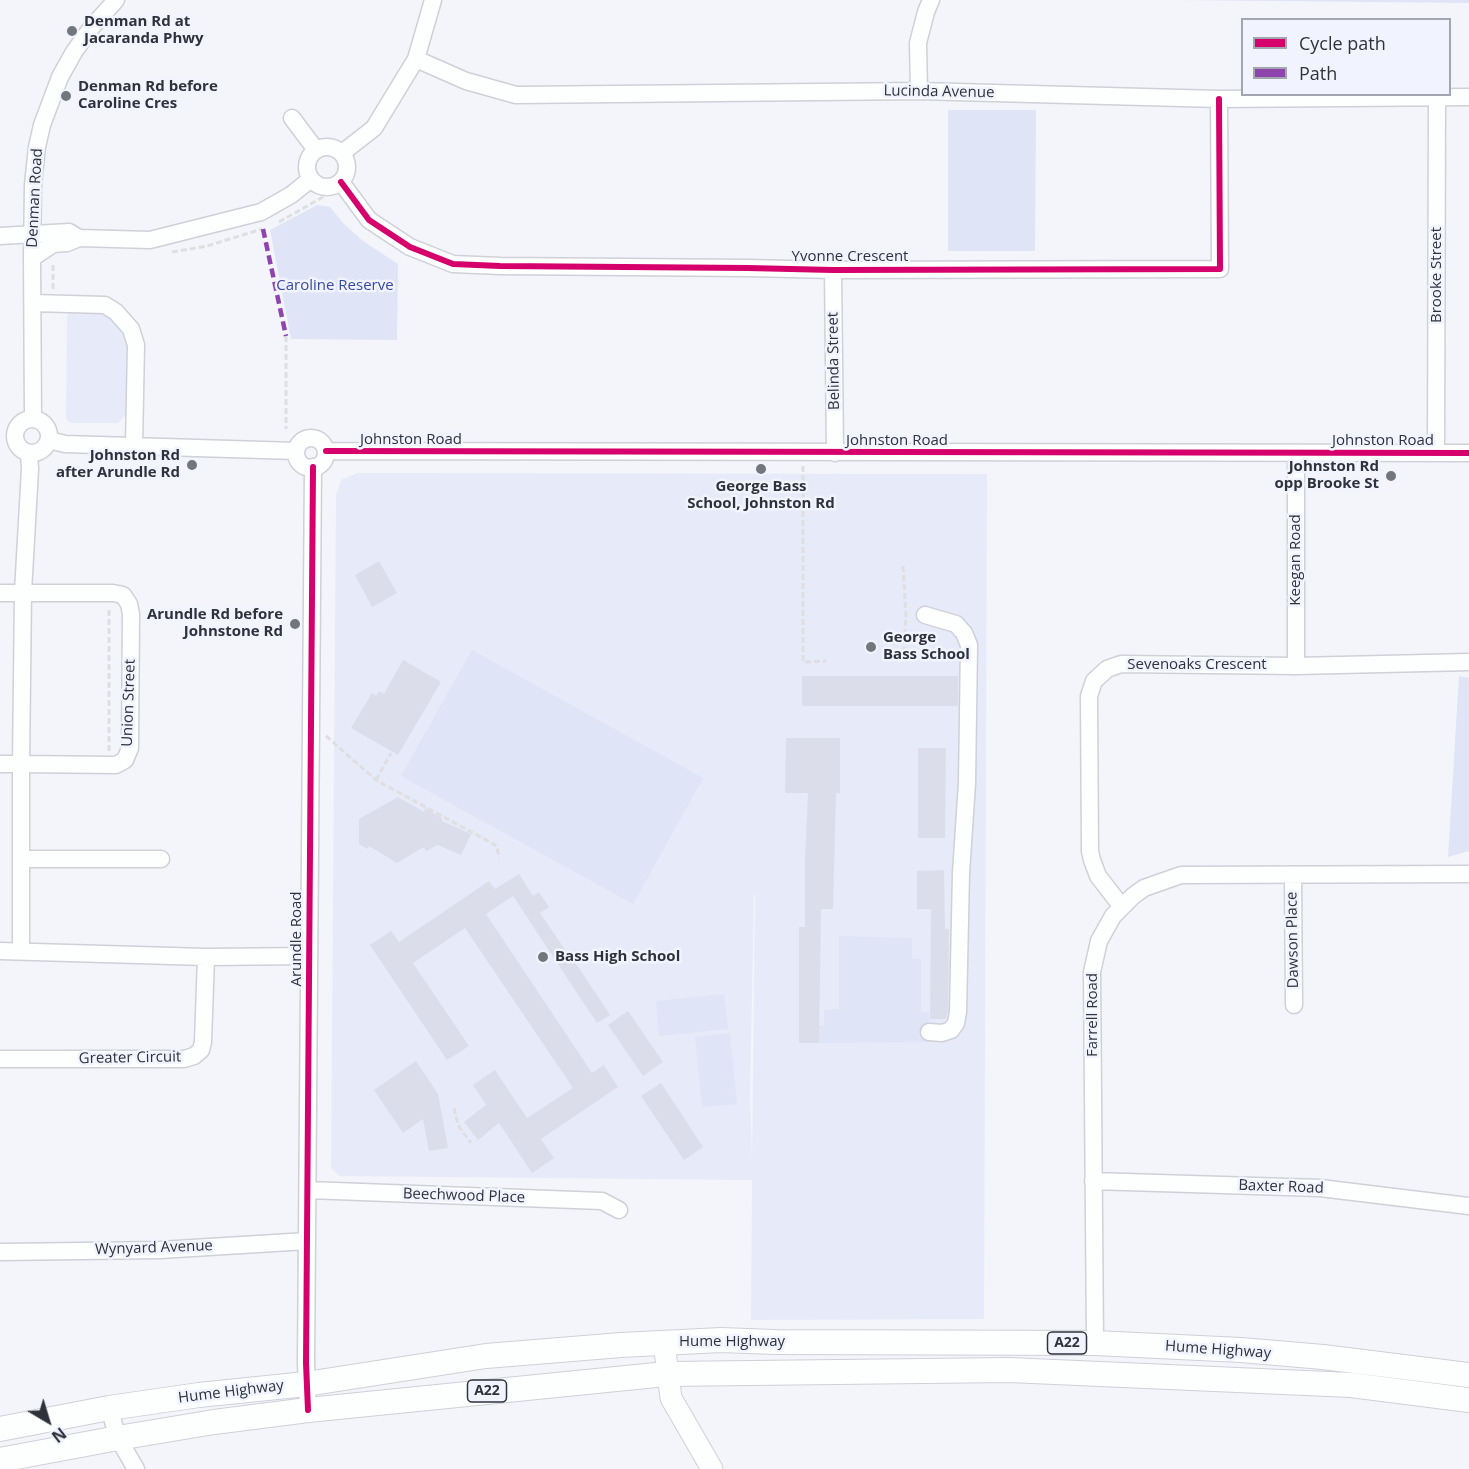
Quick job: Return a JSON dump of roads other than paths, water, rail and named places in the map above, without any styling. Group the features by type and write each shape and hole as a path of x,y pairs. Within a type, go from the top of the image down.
{"highway":[{"name":"Hume Highway","path":"0,1429 109,1408 200,1395 306,1384 486,1356 721,1340 1095,1343 1264,1352 1469,1375"},
{"name":"Hume Highway","path":"0,1460 118,1438 308,1410 666,1374 1009,1370 1351,1385 1469,1400"}],"main road":[{"path":"664,1343 666,1374 671,1398 712,1469"}],"street":[{"name":"Denman Road","path":"33,418 32,234 33,185 37,147 50,101 74,52 96,21 116,0"},
{"path":"342,153 374,128 416,59 433,0"},
{"path":"919,91 918,43 926,12 932,0"},
{"name":"Lucinda Avenue","path":"416,59 465,81 516,95 919,91 1219,99 1469,97"},
{"name":"Brooke Street","path":"1436,453 1437,97"},
{"name":"Yvonne Crescent","path":"341,182 369,220 410,247 453,264 833,270 1220,268 1219,99"},
{"path":"292,118 316,150"},
{"path":"331,147 346,158 348,170 341,182 335,186 323,187 311,179 307,166 310,156 316,150 331,147"},
{"path":"32,258 53,244 67,243 79,238 150,240 261,212 291,195 311,179"},
{"path":"0,236 69,232 79,238"},
{"name":"Belinda Street","path":"833,270 835,453"},
{"path":"33,303 105,305 116,312 131,329 136,345 134,446"},
{"path":"33,418 44,422 48,428 49,440 44,449 33,454 7,437 19,424 33,418"},
{"path":"312,438 322,443 326,452 323,461 313,467 299,462 296,451 301,442 312,438"},
{"path":"49,440 65,444 296,451"},
{"name":"Johnston Road","path":"326,452 1469,453"},
{"path":"21,951 23,592 29,453"},
{"name":"Keegan Road","path":"1296,453 1296,666"},
{"name":"Arundle Road","path":"308,1410 306,1384 313,467"},
{"path":"0,593 23,592"},
{"name":"Union Street","path":"0,764 116,765 124,760 130,748 131,625 129,604 123,596 110,593 23,592"},
{"path":"925,615 956,624 964,633 969,645 967,783 960,873 958,1012 956,1023 951,1030 942,1033 929,1032"},
{"name":"Sevenoaks Crescent","path":"1122,907 1098,876 1090,851 1089,696 1094,681 1107,669 1120,664 1296,666 1469,662"},
{"path":"21,859 161,859"},
{"name":"Farrell Road","path":"1095,1343 1092,972 1099,941 1113,916 1144,888 1181,874 1469,874"},
{"name":"Dawson Place","path":"1293,875 1294,1005"},
{"path":"0,951 206,957 309,956"},
{"name":"Greater Circuit","path":"0,1059 184,1059 194,1056 201,1050 203,1042 206,957"},
{"name":"Baxter Road","path":"1093,1181 1320,1188 1469,1206"},
{"name":"Beechwood Place","path":"308,1190 602,1201 619,1210"},
{"name":"Wynyard Avenue","path":"0,1252 160,1250 307,1240"},
{"path":"109,1408 118,1438 136,1469"}],"place":[{"name":"Denman Rd at Jacaranda Phwy","path":"72,31"},
{"name":"Denman Rd before Caroline Cres","path":"66,96"},
{"name":"Johnston Rd after Arundle Rd","path":"192,465"},
{"name":"George Bass School, Johnston Rd","path":"761,469"},
{"name":"Johnston Rd opp Brooke St","path":"1391,476"},
{"name":"Arundle Rd before Johnstone Rd","path":"295,624"},
{"name":"George Bass School","path":"871,647"},
{"name":"Bass High School","path":"543,957"}],"park label":[{"name":"Caroline Reserve","path":"335,286"}]}
